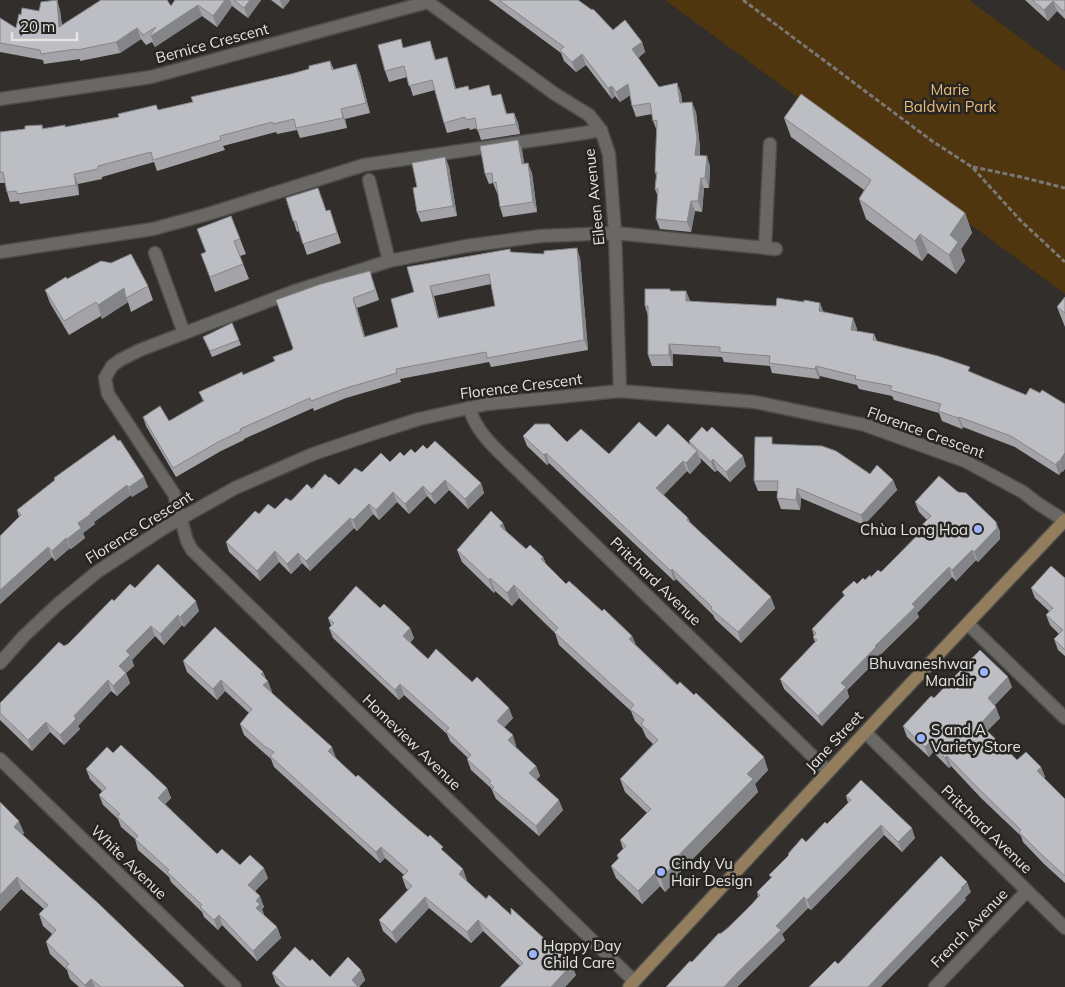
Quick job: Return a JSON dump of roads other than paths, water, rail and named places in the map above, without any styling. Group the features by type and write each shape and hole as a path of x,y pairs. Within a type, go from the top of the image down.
{"main road":[{"name":"Jane Street","path":"631,984 828,771 1065,520"}],"street":[{"name":"Bernice Crescent","path":"0,99 151,77 427,1"},
{"name":"Eileen Avenue","path":"427,1 555,94 589,115 601,130 609,154 616,233 620,391"},
{"path":"0,252 153,229 208,214 364,165 601,130"},
{"path":"155,253 184,333 292,292 389,261 466,246 541,236 616,233 771,248 770,144"},
{"path":"369,180 389,261"},
{"name":"Homeview Avenue","path":"184,333 120,360 112,366 105,378 108,394 174,494 187,541 192,550 631,984"},
{"name":"Florence Crescent","path":"0,663 24,636 58,604 97,572 131,548 235,488 313,454 410,422 487,404 620,391 755,402 865,425 965,461 1023,492 1065,520"},
{"name":"Pritchard Avenue","path":"469,408 483,436 828,771"},
{"path":"968,624 1065,718"},
{"name":"Pritchard Avenue","path":"865,732 1065,928"},
{"name":"White Avenue","path":"0,760 235,987"},
{"name":"French Avenue","path":"934,987 1027,891"}],"place":[{"name":"Chùa Long Hoa","path":"978,529"},
{"name":"Bhuvaneshwar Mandir","path":"984,672"},
{"name":"S and A Variety Store","path":"921,738"},
{"name":"Cindy Vu Hair Design","path":"661,872"},
{"name":"Happy Day Child Care","path":"533,954"}],"park label":[{"name":"Marie Baldwin Park","path":"950,98"}]}
